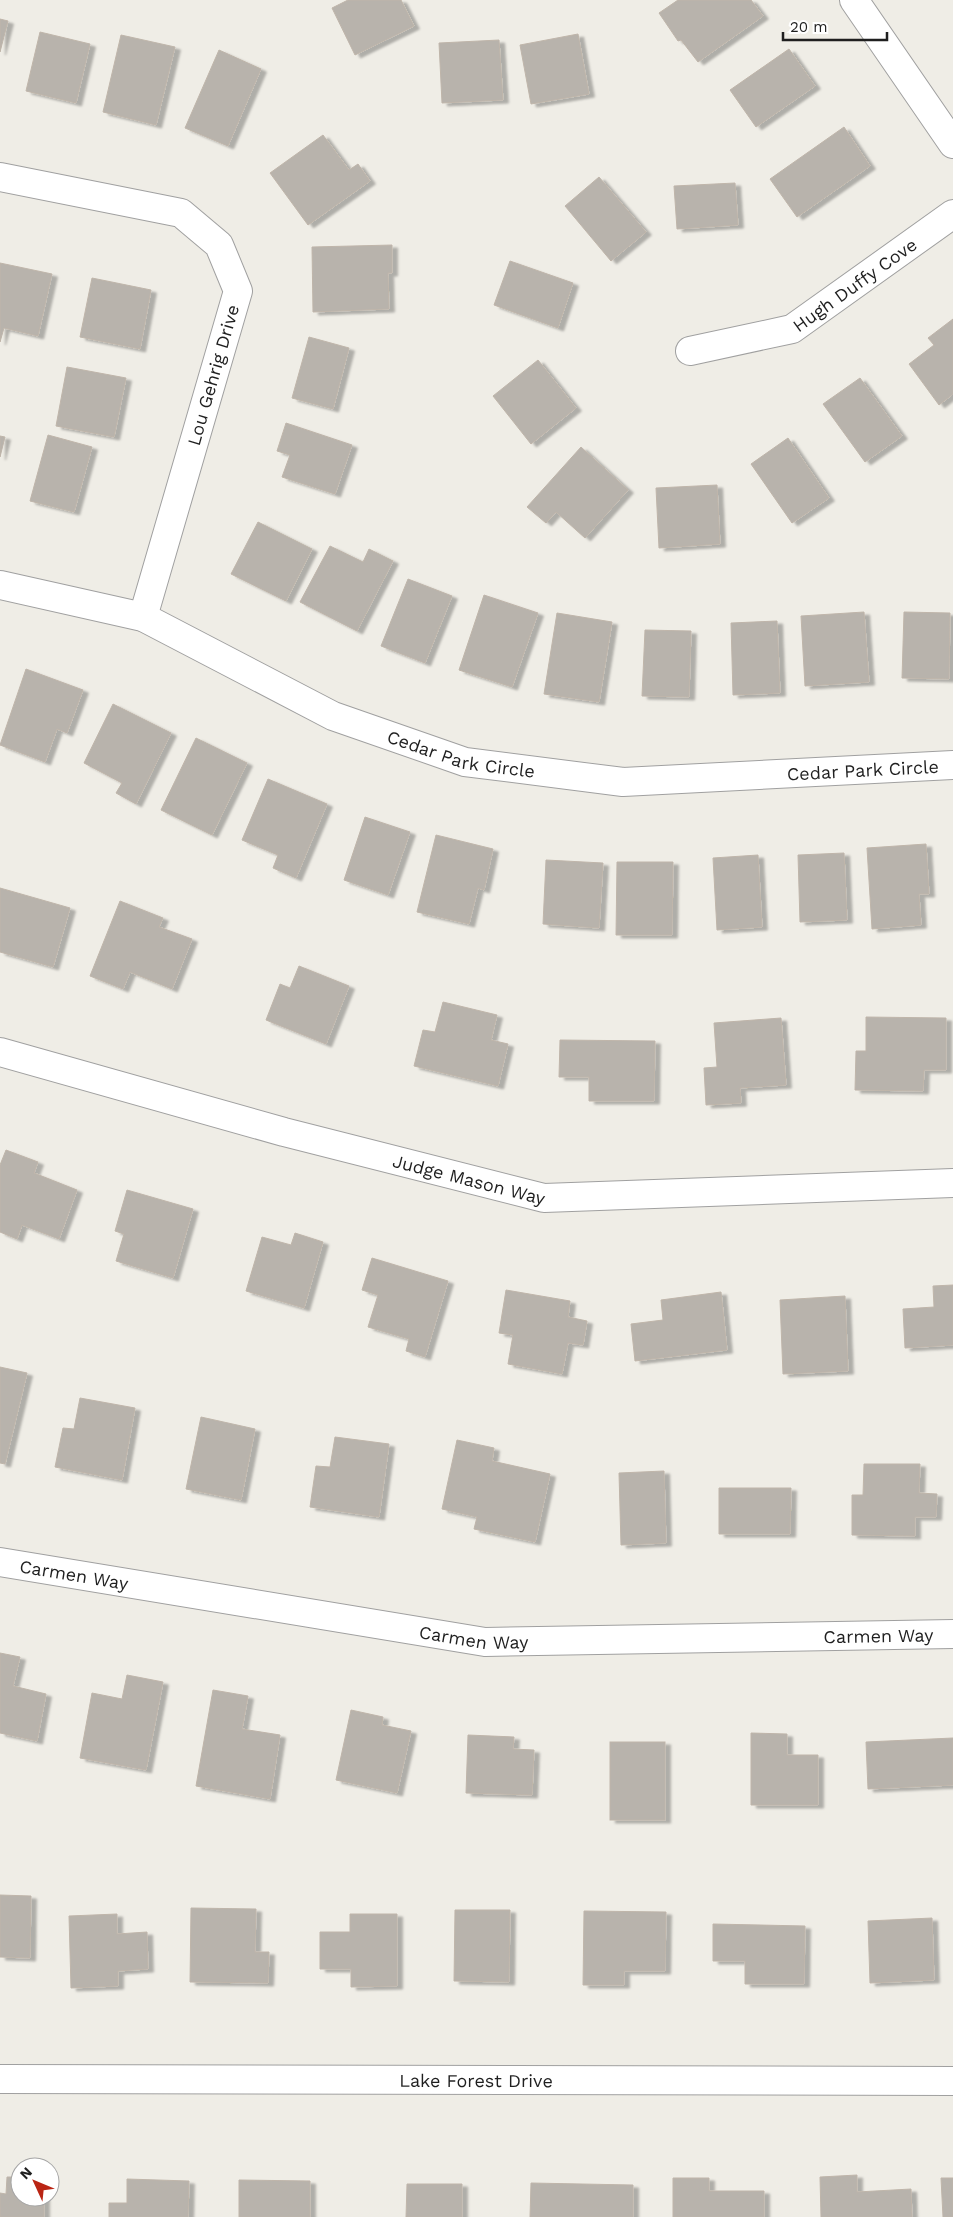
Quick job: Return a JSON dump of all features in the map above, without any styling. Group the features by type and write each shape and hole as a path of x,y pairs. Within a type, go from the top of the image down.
{"street":[{"path":"854,0 953,144"},
{"name":"Lou Gehrig Drive","path":"0,177 181,213 219,245 238,291 143,617"},
{"name":"Hugh Duffy Cove","path":"690,350 792,329 953,214"},
{"name":"Cedar Park Circle","path":"0,585 143,617 333,716 465,762 623,782 953,765"},
{"name":"Judge Mason Way","path":"0,1052 284,1132 544,1198 953,1183"},
{"name":"Carmen Way","path":"0,1562 485,1642 953,1634"},
{"name":"Lake Forest Drive","path":"0,2079 953,2081"}],"building":[{"path":"348,0 401,0 414,26 355,55 332,8"},
{"path":"678,0 751,0 763,16 698,62 681,40 678,41 659,13"},
{"path":"0,19 8,21 0,52"},
{"path":"40,32 90,44 76,103 26,91"},
{"path":"578,34 589,94 531,104 520,45"},
{"path":"121,35 175,47 156,125 103,112"},
{"path":"499,40 503,100 442,103 439,43"},
{"path":"789,49 815,86 756,127 730,90"},
{"path":"219,50 261,69 228,146 185,128"},
{"path":"844,127 870,166 797,217 770,179"},
{"path":"323,135 349,170 358,164 370,181 308,225 270,173"},
{"path":"599,177 646,232 611,261 565,206"},
{"path":"735,183 738,225 677,229 674,186"},
{"path":"392,245 392,273 388,273 389,309 313,312 312,247"},
{"path":"510,261 573,283 558,328 494,305"},
{"path":"0,263 52,274 38,336 4,328 0,342"},
{"path":"92,278 151,290 140,349 80,337"},
{"path":"953,319 953,394 939,405 909,364 934,345 928,338"},
{"path":"309,337 349,348 333,409 292,398"},
{"path":"538,360 576,408 531,444 493,396"},
{"path":"67,367 126,378 114,437 56,426"},
{"path":"860,378 902,436 865,462 823,404"},
{"path":"286,423 352,445 335,494 282,477 290,455 277,451"},
{"path":"48,435 92,447 74,512 30,501"},
{"path":"0,436 5,437 0,457"},
{"path":"788,438 829,498 792,523 751,464"},
{"path":"581,447 628,490 585,538 556,512 546,523 527,507"},
{"path":"717,485 720,544 659,548 656,488"},
{"path":"258,522 312,549 286,601 231,574"},
{"path":"330,546 363,562 369,549 393,561 357,631 300,602"},
{"path":"408,579 452,596 425,663 381,646"},
{"path":"484,595 538,613 512,687 459,670"},
{"path":"864,612 869,682 805,686 801,616"},
{"path":"904,612 950,613 949,679 902,678"},
{"path":"557,613 612,622 599,702 544,694"},
{"path":"777,621 780,693 733,695 731,623"},
{"path":"645,630 691,631 689,697 642,696"},
{"path":"26,669 83,690 67,733 57,729 45,762 0,745"},
{"path":"113,704 171,733 136,804 116,793 122,783 84,763"},
{"path":"196,738 247,763 212,835 161,810"},
{"path":"268,779 327,804 296,878 273,868 278,855 242,840"},
{"path":"365,817 410,832 388,895 344,880"},
{"path":"436,835 493,849 484,890 478,888 469,924 417,912"},
{"path":"926,844 929,894 919,894 921,925 872,929 867,848"},
{"path":"844,853 847,920 800,922 798,855"},
{"path":"758,855 762,927 717,930 713,858"},
{"path":"546,860 603,863 599,928 543,924"},
{"path":"617,862 673,862 672,935 616,935"},
{"path":"0,888 70,908 53,967 0,952"},
{"path":"120,901 163,918 159,927 192,939 172,989 130,972 123,989 90,976"},
{"path":"299,966 349,986 326,1044 266,1020 280,984 290,988"},
{"path":"443,1002 497,1015 491,1040 508,1044 498,1086 414,1066 423,1030 435,1032"},
{"path":"866,1017 946,1018 946,1070 924,1070 923,1091 855,1090 856,1051 866,1051"},
{"path":"781,1018 786,1085 740,1088 741,1103 706,1105 704,1068 717,1067 714,1023"},
{"path":"560,1040 655,1041 654,1101 589,1101 589,1077 559,1077"},
{"path":"6,1150 38,1162 34,1173 77,1190 59,1239 22,1225 17,1239 0,1232 0,1165"},
{"path":"127,1190 193,1209 173,1278 116,1261 124,1234 115,1231"},
{"path":"295,1233 323,1242 304,1308 246,1291 262,1237 291,1245"},
{"path":"372,1258 448,1281 425,1357 406,1351 409,1339 368,1327 378,1295 362,1290"},
{"path":"953,1285 953,1345 905,1348 903,1309 934,1307 933,1286"},
{"path":"506,1290 570,1301 568,1317 587,1321 583,1345 568,1343 562,1374 508,1364 513,1335 499,1333"},
{"path":"721,1292 727,1350 635,1361 631,1324 663,1320 661,1300"},
{"path":"845,1296 848,1371 783,1374 780,1300"},
{"path":"0,1367 27,1373 5,1464 0,1463"},
{"path":"80,1398 135,1408 122,1480 55,1467 63,1428 74,1429"},
{"path":"201,1417 255,1429 241,1500 186,1489"},
{"path":"335,1437 389,1444 379,1517 310,1507 316,1466 330,1467"},
{"path":"457,1440 494,1448 492,1461 550,1474 535,1542 474,1529 477,1517 442,1509"},
{"path":"864,1464 920,1464 919,1493 937,1494 936,1517 915,1517 915,1536 852,1535 852,1495 863,1495"},
{"path":"664,1471 666,1543 621,1545 619,1473"},
{"path":"719,1488 791,1488 790,1534 719,1534"},
{"path":"0,1653 20,1657 13,1686 46,1694 37,1741 0,1733"},
{"path":"127,1675 163,1682 146,1770 80,1758 92,1693 122,1699"},
{"path":"213,1690 248,1696 242,1729 280,1735 270,1799 196,1786"},
{"path":"351,1710 383,1717 382,1725 411,1731 397,1793 336,1780"},
{"path":"751,1733 787,1734 787,1755 818,1755 818,1805 751,1805"},
{"path":"468,1735 514,1737 513,1749 534,1750 532,1795 466,1793"},
{"path":"953,1738 953,1785 868,1789 866,1742"},
{"path":"610,1742 665,1742 665,1820 610,1820"},
{"path":"0,1895 31,1896 30,1958 0,1957"},
{"path":"191,1908 256,1909 255,1952 269,1952 268,1983 190,1982"},
{"path":"455,1910 510,1910 509,1982 454,1981"},
{"path":"584,1911 666,1912 665,1971 624,1971 624,1985 583,1985"},
{"path":"117,1914 117,1934 147,1932 148,1969 118,1971 118,1986 71,1988 69,1916"},
{"path":"350,1914 397,1914 397,1986 351,1987 351,1969 320,1969 320,1932 350,1932"},
{"path":"932,1918 934,1980 870,1983 868,1921"},
{"path":"713,1924 805,1926 804,1984 745,1984 745,1961 713,1961"},
{"path":"857,2175 857,2192 911,2189 912,2217 821,2217 820,2177"},
{"path":"7,2177 10,2177 10,2207 44,2207 44,2217 0,2217 0,2193 6,2194"},
{"path":"673,2178 709,2178 709,2191 764,2191 764,2217 673,2217"},
{"path":"941,2178 953,2178 953,2217 943,2217"},
{"path":"127,2179 189,2181 188,2217 109,2217 109,2203 127,2203"},
{"path":"239,2180 310,2181 310,2217 239,2217"},
{"path":"531,2183 633,2185 633,2217 530,2217"},
{"path":"407,2184 462,2184 462,2217 406,2217"}]}
